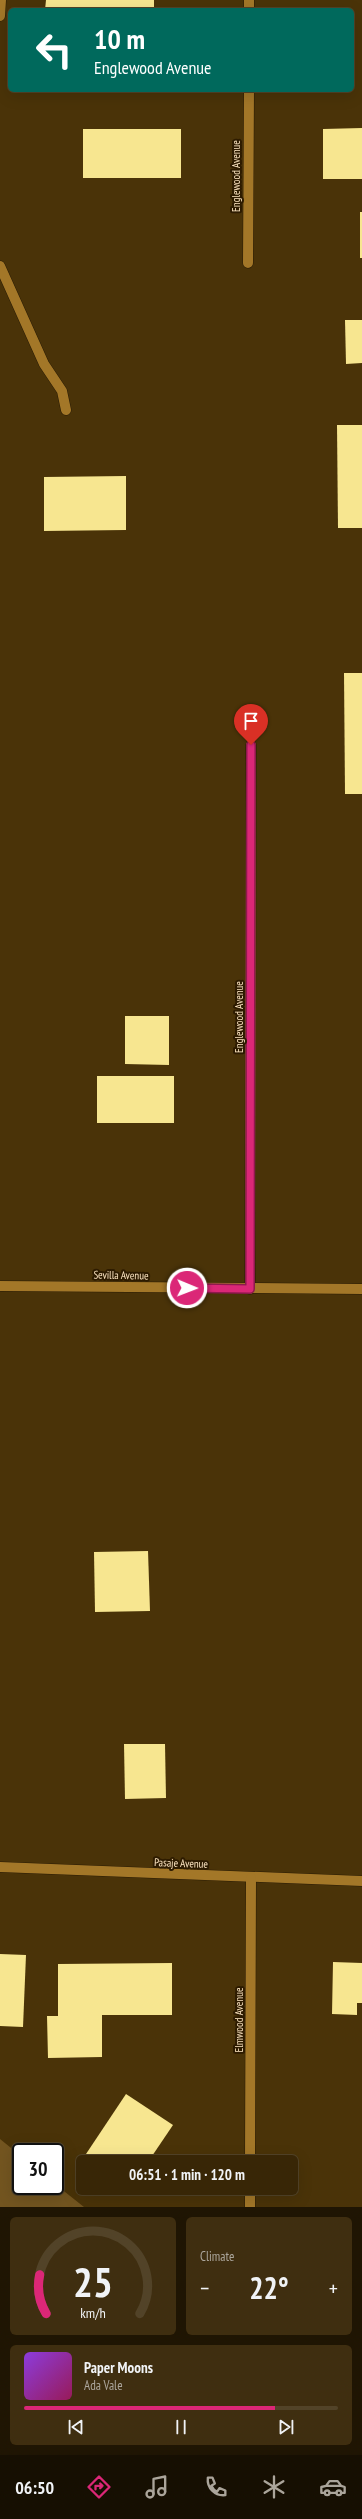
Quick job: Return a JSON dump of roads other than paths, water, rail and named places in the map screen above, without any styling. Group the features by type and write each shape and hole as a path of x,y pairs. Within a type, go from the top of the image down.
{"street":[{"path":"0,16 1,0"},
{"name":"Englewood Avenue","path":"248,263 249,92"},
{"path":"0,266 44,364 62,391 66,410"},
{"name":"Englewood Avenue","path":"250,1289 251,745"},
{"name":"Sevilla Avenue","path":"0,1286 362,1289"},
{"name":"Pasaje Avenue","path":"0,1867 251,1878 362,1881"},
{"name":"Elmwood Avenue","path":"250,2155 251,1878"},
{"path":"250,2195 250,2207"}]}
